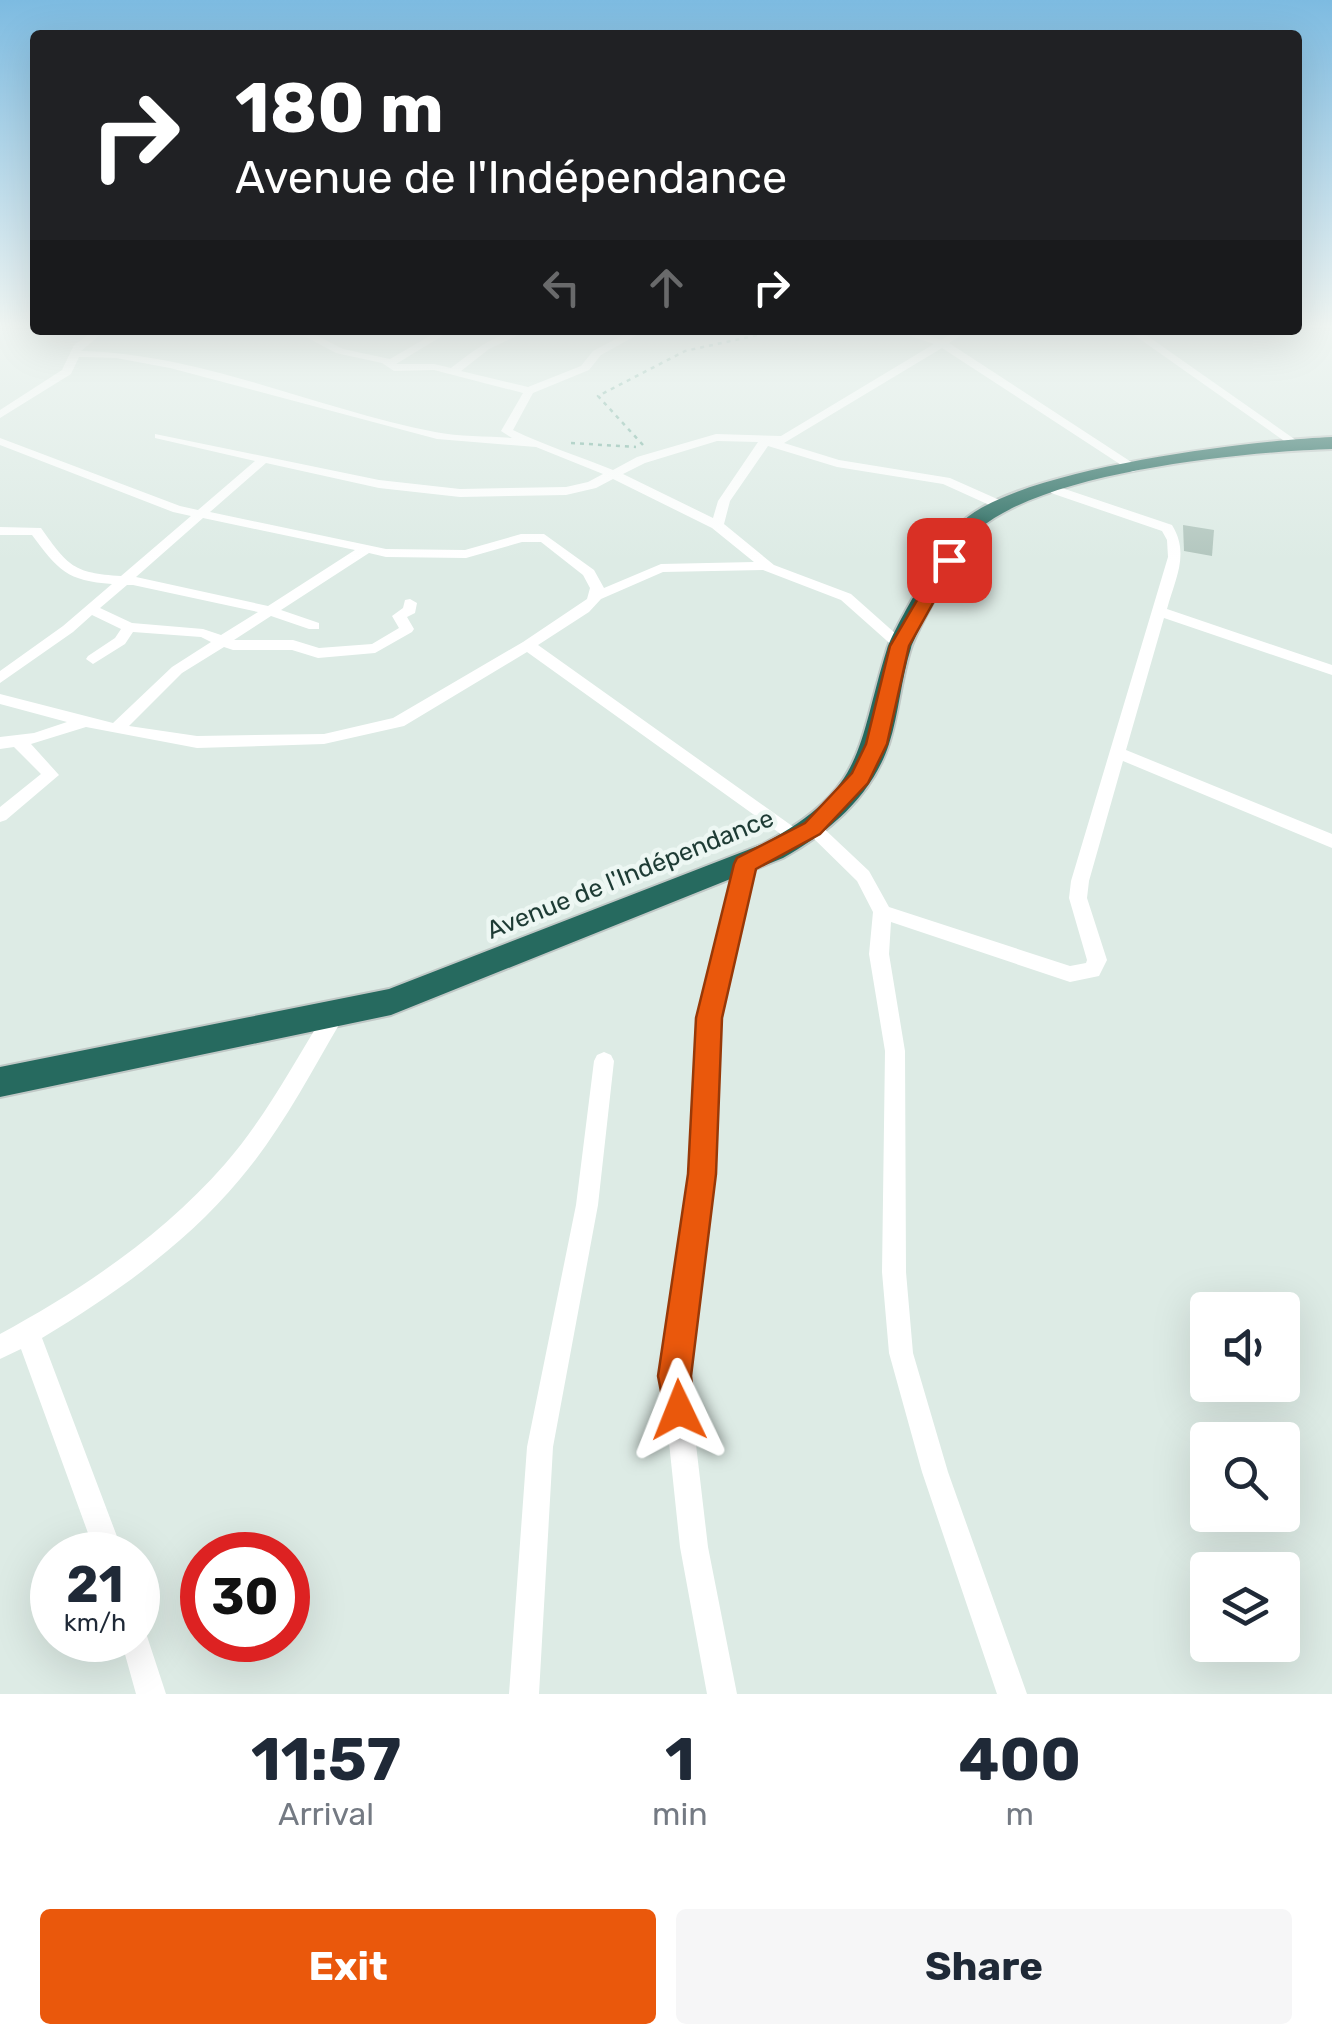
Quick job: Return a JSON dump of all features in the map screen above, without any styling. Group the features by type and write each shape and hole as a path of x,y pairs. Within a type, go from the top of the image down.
{"highway":[{"name":"Avenue de l'Indépendance","path":"0,1082 333,1017 391,1002 745,864 804,833 836,806 868,761 900,646 968,527 1000,505 1136,469 1294,442 1332,443"}],"street":[{"path":"311,403 422,433 534,444"},
{"path":"486,437 508,429 522,403"},
{"path":"160,436 379,484 460,493 566,491 592,486 613,474 716,437 783,440 848,403"},
{"path":"1034,403 1136,469"},
{"path":"1238,403 1294,442"},
{"path":"508,429 717,525 766,566 846,597 900,646"},
{"path":"0,441 200,514 398,554 466,554 521,538 544,538 589,573 597,588 595,597"},
{"path":"764,441 821,460 946,482 1000,505"},
{"path":"717,525 724,501 764,441"},
{"path":"0,678 90,609 264,459"},
{"path":"882,912 1070,974 1092,970 1097,960 1078,898 1080,881 1176,558 1174,540 1167,528 1054,490"},
{"path":"0,530 30,528 67,568 85,578 124,580 267,610 314,626"},
{"path":"116,729 178,670 368,548"},
{"path":"0,699 116,729 198,742 324,739 398,722 528,645 584,609 595,597 661,568 766,566"},
{"path":"90,609 129,627 181,630 233,645 293,645 318,653 375,648 407,629 400,616 410,610 410,603"},
{"path":"1160,612 1332,670"},
{"path":"93,659 120,641 129,627"},
{"path":"528,645 864,876 882,912 878,954 895,1052 894,1272 901,1353 935,1472 1012,1694"},
{"path":"9,742 88,721"},
{"path":"0,816 51,774 9,742"},
{"path":"1118,753 1332,841"},
{"path":"722,1694 694,1548 675,1376 702,1174 709,1018 745,864"},
{"path":"0,1348 127,1269 202,1204 257,1138 333,1017"},
{"path":"524,1694 540,1447 586,1205 604,1061"},
{"path":"28,1332 102,1532"},
{"path":"142,1662 151,1694"}],"path":[{"path":"534,444 646,447 605,403"}],"building":[{"path":"1183,525 1214,530 1212,556 1184,551"}],"route":[{"path":"679,1410 675,1376 702,1174 709,1018 745,864 812,828 860,777 876,744 900,646 949,560"}]}
